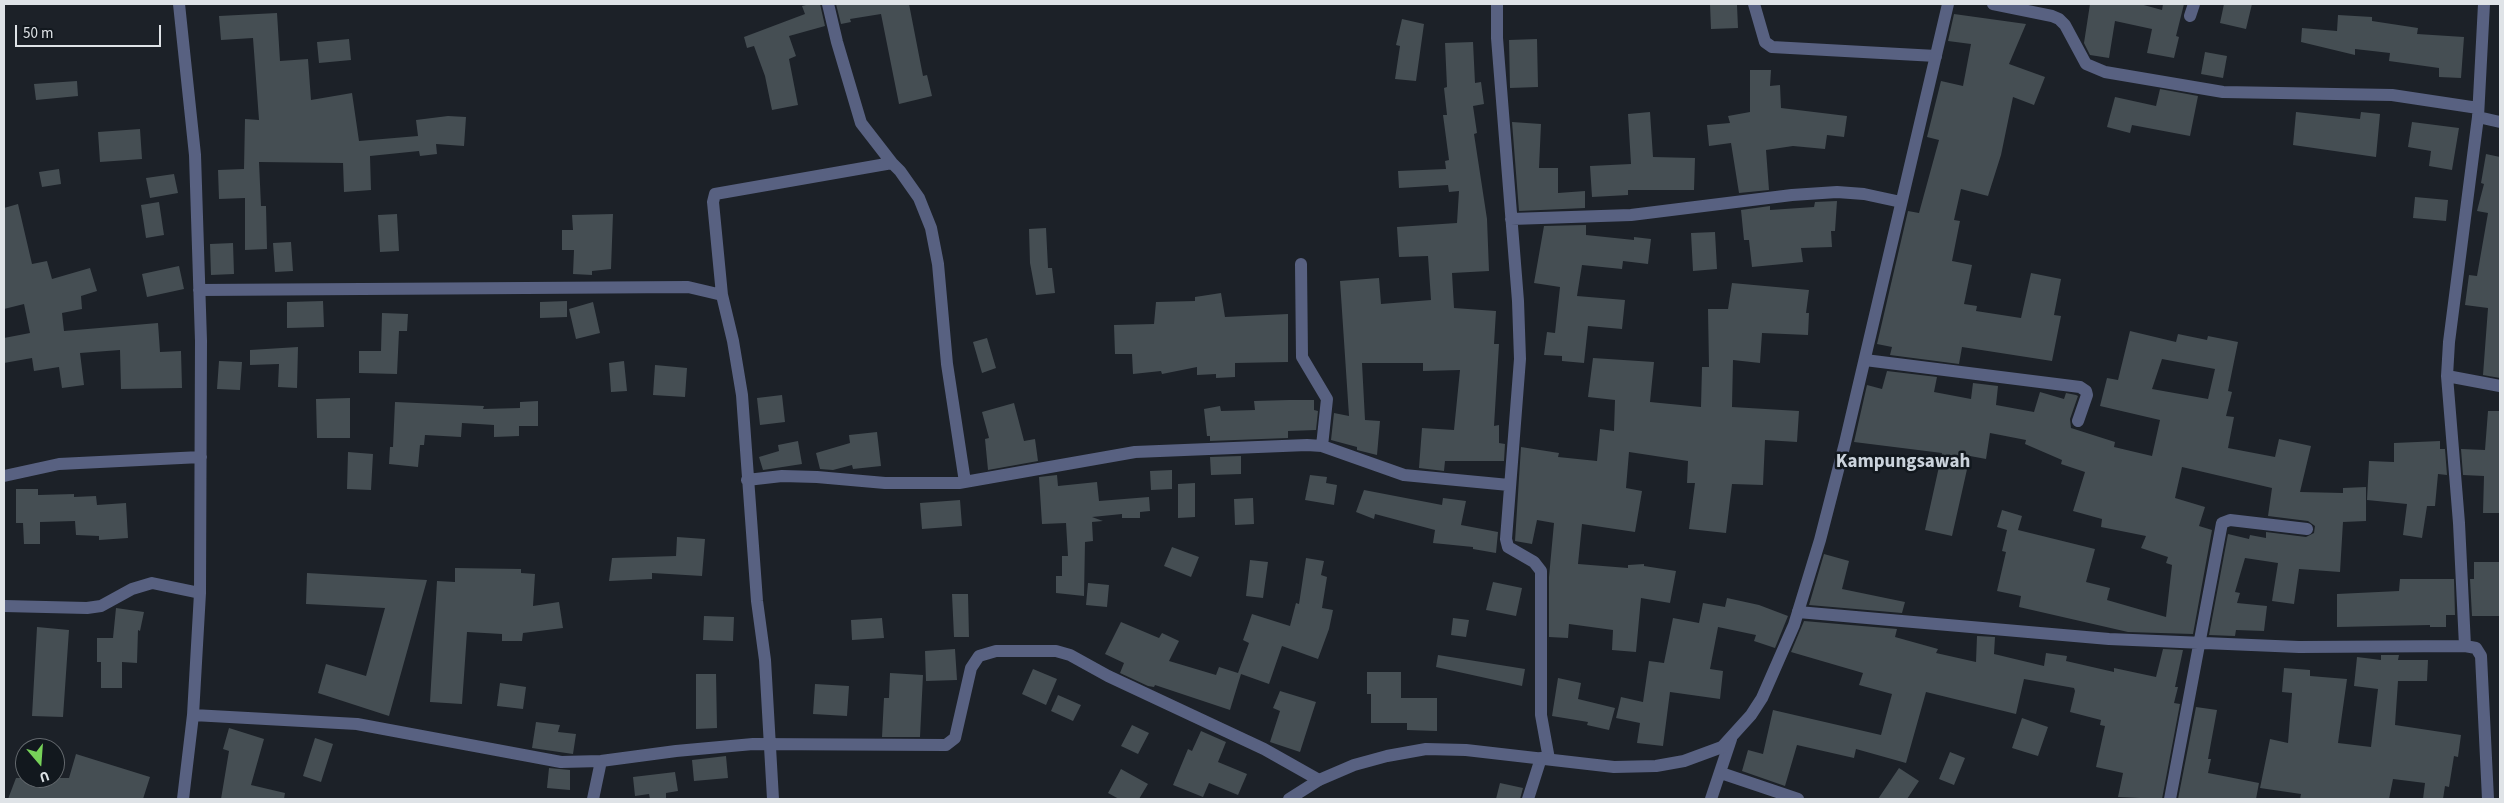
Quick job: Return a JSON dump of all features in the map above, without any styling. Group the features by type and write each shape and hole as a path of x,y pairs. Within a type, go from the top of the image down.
{"street":[{"path":"179,4 195,156 201,457 200,593 193,715 183,799"},
{"path":"828,4 837,42 862,123 919,198 931,228 938,264 947,364 965,482"},
{"path":"1497,4 1520,359 1506,539 1508,546 1534,562 1540,571 1540,715 1545,758 1528,799"},
{"path":"1754,4 1765,42 1772,47 1936,56"},
{"path":"1289,799 1319,780 1354,765 1387,756 1426,749 1466,750 1614,767 1656,766 1684,761 1712,752 1731,739 1762,698 1798,612 1820,540 1865,360 1948,4"},
{"path":"1993,4 2059,19 2065,25 2086,64 2105,72 2222,92 2392,95 2478,113 2500,122"},
{"path":"2190,16 2194,4"},
{"path":"2465,646 2459,523 2447,376 2448,342 2478,113 2484,4"},
{"path":"773,799 766,660 757,600 742,395 733,341 722,295 712,202 715,194 892,163"},
{"path":"1511,219 1631,215 1792,195 1837,192 1864,194 1901,202"},
{"path":"1301,264 1302,357 1327,399 1322,446"},
{"path":"199,290 688,287 722,295"},
{"path":"1865,360 2080,387 2086,391 2087,395 2078,421"},
{"path":"2447,376 2500,386"},
{"path":"747,480 782,476 818,476 885,483 965,482 1135,452 1288,445 1322,446 1404,475 1509,485"},
{"path":"4,476 59,464 201,457"},
{"path":"2170,799 2222,523 2230,520 2307,529"},
{"path":"4,606 88,608 100,606 132,589 152,584 200,593"},
{"path":"1798,612 2109,639 2299,647 2465,646 2476,648 2481,656 2488,799"},
{"path":"193,715 357,724 561,762 601,761 676,751 769,744 946,745 955,738 970,668 979,656 996,652 1056,651 1070,655 1108,676 1264,749 1319,780"},
{"path":"1711,799 1731,739"},
{"path":"593,799 601,761"},
{"path":"1721,773 1798,799"}],"building":[{"path":"820,4 825,26 789,36 796,56 789,59 798,105 772,110 765,76 754,46 747,48 744,37 805,14 802,6"},
{"path":"836,4 909,4 923,76 927,75 932,96 899,104 881,14 850,19 851,22 841,24"},
{"path":"1710,4 1737,5 1738,28 1711,29"},
{"path":"2090,4 2140,4 2162,10 2163,4 2184,4 2176,36 2179,37 2174,58 2147,53 2152,29 2115,21 2109,58 2090,55 2084,43"},
{"path":"2224,4 2252,4 2246,29 2220,23"},
{"path":"277,13 280,61 308,59 311,100 352,93 359,141 418,136 416,120 448,116 466,117 464,146 436,144 437,154 420,156 419,151 370,156 371,190 344,192 343,163 259,162 261,206 266,206 267,249 245,250 245,198 219,199 218,170 244,169 245,119 259,120 253,38 221,40 219,16"},
{"path":"1954,14 2026,24 2009,64 2045,77 2034,105 2013,97 2001,155 1988,196 1961,189 1954,220 1960,221 1952,261 1972,265 1964,304 1977,306 1976,311 2021,318 2031,273 2061,279 2054,315 2061,316 2052,361 1962,347 1959,364 1890,355 1892,347 1877,344 1908,211 1919,213 1939,140 1927,137 1941,81 1963,86 1971,44 1948,41"},
{"path":"2338,15 2372,17 2372,21 2418,28 2417,34 2464,37 2461,78 2439,77 2439,68 2389,61 2390,53 2355,49 2355,55 2301,42 2302,28 2337,31"},
{"path":"1402,19 1424,24 1416,81 1395,79 1400,46 1396,45"},
{"path":"349,39 351,60 319,63 317,42"},
{"path":"1537,39 1538,87 1510,88 1509,40"},
{"path":"1473,42 1475,83 1481,82 1484,104 1473,106 1477,133 1474,134 1487,219 1489,271 1452,273 1454,308 1496,311 1494,344 1499,344 1494,426 1499,425 1499,443 1505,444 1504,461 1445,461 1444,471 1419,468 1422,428 1454,430 1460,370 1423,371 1423,363 1362,363 1365,420 1380,421 1377,455 1331,440 1334,413 1349,416 1340,281 1379,278 1381,304 1431,300 1428,256 1399,257 1397,227 1457,223 1459,191 1449,192 1448,185 1399,188 1398,171 1446,169 1445,161 1449,160 1443,115 1447,115 1444,88 1447,87 1445,43"},
{"path":"2205,52 2227,56 2223,78 2201,74"},
{"path":"1750,70 1771,70 1770,86 1780,85 1781,108 1847,116 1844,137 1827,135 1825,149 1793,146 1766,150 1769,190 1739,193 1731,143 1709,146 1707,125 1730,123 1728,116 1750,112"},
{"path":"77,81 78,96 36,100 34,84"},
{"path":"2160,89 2198,96 2190,136 2132,125 2130,133 2107,127 2115,97 2156,106"},
{"path":"1650,112 1653,157 1695,158 1694,190 1628,190 1628,195 1592,197 1590,166 1631,164 1628,114"},
{"path":"2296,112 2360,119 2361,112 2380,114 2376,157 2293,145"},
{"path":"1512,122 1541,124 1539,168 1558,168 1558,193 1585,191 1585,208 1519,211"},
{"path":"2412,122 2459,128 2452,170 2429,166 2431,151 2408,147"},
{"path":"140,129 142,159 100,162 98,132"},
{"path":"2486,154 2500,157 2500,378 2483,375 2488,308 2465,305 2469,275 2477,276 2488,213 2477,211 2484,184 2481,183"},
{"path":"59,169 61,184 42,187 39,172"},
{"path":"174,174 178,193 150,198 146,178"},
{"path":"2415,197 2448,200 2446,221 2413,218"},
{"path":"1837,201 1835,231 1831,231 1832,247 1801,248 1803,262 1752,267 1749,240 1744,240 1741,210 1770,206 1770,210 1814,207 1815,202"},
{"path":"159,202 164,235 146,238 141,205"},
{"path":"18,204 32,264 47,261 52,279 90,268 97,291 81,296 82,309 62,313 64,331 158,323 160,352 181,351 182,388 121,389 120,350 80,353 84,385 62,388 59,367 34,371 32,358 4,363 4,338 30,333 24,304 4,309 4,208"},
{"path":"397,214 399,251 380,252 378,215"},
{"path":"613,214 611,269 592,271 592,275 573,274 574,250 562,250 562,230 573,230 572,215"},
{"path":"1586,225 1586,235 1634,240 1634,237 1651,239 1648,264 1623,261 1622,269 1582,265 1577,296 1625,300 1622,329 1588,326 1584,363 1562,361 1562,356 1544,355 1547,332 1555,333 1560,287 1534,283 1544,226"},
{"path":"1046,228 1048,268 1052,268 1055,293 1036,295 1030,263 1029,229"},
{"path":"1715,232 1717,269 1693,271 1691,233"},
{"path":"291,242 293,271 275,272 273,243"},
{"path":"233,243 234,274 211,275 210,244"},
{"path":"179,266 184,289 147,297 142,274"},
{"path":"1732,283 1809,290 1806,313 1809,313 1808,335 1762,333 1760,363 1733,360 1732,407 1799,411 1797,442 1765,440 1763,485 1732,484 1726,533 1689,529 1695,483 1687,483 1688,461 1629,452 1626,488 1642,491 1635,532 1582,524 1578,564 1628,568 1628,565 1644,564 1644,566 1676,571 1670,603 1641,598 1636,652 1612,650 1613,630 1569,624 1568,638 1549,637 1549,577 1554,523 1537,520 1532,544 1515,541 1521,447 1559,453 1558,457 1597,461 1600,429 1614,431 1615,400 1588,397 1593,358 1654,362 1650,402 1701,407 1702,367 1709,367 1708,309 1728,309"},
{"path":"1221,293 1225,317 1288,314 1288,362 1235,363 1235,377 1216,378 1216,374 1197,375 1197,367 1162,374 1161,371 1133,374 1132,354 1115,354 1114,325 1154,324 1156,302 1195,301 1195,297"},
{"path":"323,301 324,327 287,328 287,302"},
{"path":"567,301 567,317 540,318 540,302"},
{"path":"593,302 600,333 576,339 569,309"},
{"path":"382,313 408,314 407,331 399,331 397,374 359,373 359,351 381,351"},
{"path":"2130,331 2176,342 2178,334 2207,340 2208,336 2238,342 2228,391 2232,392 2226,416 2234,417 2228,448 2275,457 2279,439 2311,446 2300,492 2343,493 2343,488 2366,487 2366,521 2343,522 2340,572 2299,569 2294,604 2272,601 2278,563 2245,558 2235,592 2240,593 2237,603 2267,606 2264,631 2236,630 2235,636 2209,635 2228,534 2249,539 2250,535 2266,538 2266,532 2306,537 2314,533 2315,526 2308,521 2268,516 2272,488 2182,467 2175,498 2205,507 2199,526 2212,530 2193,634 2128,632 2019,607 2021,596 1997,591 2006,552 2002,551 2007,530 1997,527 2002,510 2022,516 2018,530 2095,549 2086,582 2110,588 2107,600 2166,617 2172,565 2166,563 2168,557 2141,548 2146,536 2101,527 2102,519 2073,511 2085,472 2061,464 2062,460 2025,444 2026,440 1990,433 1986,459 1970,456 1952,536 1925,530 1942,453 1854,442 1867,385 1882,389 1887,371 1937,377 1934,392 1971,399 1973,383 1998,386 1996,405 2034,412 2040,392 2064,399 2066,393 2076,395 2078,396 2070,419 2071,428 2115,442 2114,447 2152,456 2160,420 2100,406 2107,378 2118,380","holes":["2162,359 2215,369 2208,399 2152,389"]},
{"path":"987,338 996,368 982,373 973,342"},
{"path":"298,347 297,388 278,387 279,364 250,365 250,350"},
{"path":"219,361 242,362 240,390 217,389"},
{"path":"624,361 627,391 611,392 609,363"},
{"path":"655,365 687,368 685,397 653,395"},
{"path":"782,395 785,422 760,425 757,398"},
{"path":"350,398 350,438 317,438 316,399"},
{"path":"1314,400 1314,410 1318,411 1316,430 1288,431 1288,438 1210,441 1210,436 1207,436 1204,409 1220,406 1221,411 1255,410 1254,401"},
{"path":"538,401 538,426 519,426 519,436 494,437 494,425 462,423 461,437 425,435 424,445 420,445 418,467 389,464 390,447 393,447 395,402 484,406 483,409 520,408 520,402"},
{"path":"1014,403 1024,441 1035,439 1038,461 988,470 985,439 989,438 982,412"},
{"path":"2488,411 2500,411 2500,513 2483,513 2484,476 2463,475 2461,449 2485,450"},
{"path":"877,432 881,466 853,469 852,465 833,470 820,469 816,453 850,443 849,435"},
{"path":"798,441 802,464 763,470 759,457 779,451 778,445"},
{"path":"2440,441 2440,449 2445,449 2447,475 2438,474 2435,506 2427,506 2422,538 2403,535 2407,504 2367,500 2369,461 2394,462 2394,443"},
{"path":"348,452 373,454 371,490 347,489"},
{"path":"1241,456 1241,474 1211,475 1210,457"},
{"path":"1172,470 1172,489 1151,490 1150,471"},
{"path":"1057,475 1058,486 1097,482 1099,501 1149,497 1150,511 1140,512 1140,518 1122,518 1122,514 1092,517 1103,521 1092,522 1093,541 1085,542 1084,596 1056,593 1056,576 1062,576 1062,556 1068,556 1066,523 1042,524 1039,477"},
{"path":"1310,475 1327,477 1326,483 1337,485 1334,505 1305,500"},
{"path":"1195,483 1195,517 1178,518 1178,484"},
{"path":"16,489 38,489 38,495 74,494 74,497 96,496 97,505 126,503 128,538 99,540 99,536 76,535 75,521 40,522 40,544 24,544 23,523 16,523"},
{"path":"1364,490 1442,505 1443,498 1466,501 1461,525 1498,532 1496,553 1473,549 1473,547 1433,543 1435,530 1375,514 1374,519 1356,512"},
{"path":"1253,498 1254,524 1235,525 1234,499"},
{"path":"960,500 962,526 922,529 920,503"},
{"path":"677,537 705,539 702,576 652,573 652,579 609,581 612,558 676,556"},
{"path":"1172,547 1199,557 1191,577 1164,566"},
{"path":"1824,554 1849,561 1842,589 1905,602 1902,613 1809,605"},
{"path":"1306,558 1324,561 1321,575 1327,577 1322,608 1333,610 1329,629 1318,659 1282,646 1269,684 1241,674 1230,710 1155,685 1154,687 1148,686 1120,673 1124,663 1105,654 1121,622 1159,638 1162,633 1179,641 1169,661 1216,675 1219,667 1238,673 1249,643 1243,640 1252,614 1290,626 1296,603 1299,604"},
{"path":"1250,560 1268,562 1263,598 1246,596"},
{"path":"2474,562 2500,562 2500,616 2472,616 2470,579 2474,579"},
{"path":"455,568 521,569 521,573 535,574 533,606 559,602 563,628 523,633 522,641 502,641 502,634 467,632 462,704 430,702 437,581 455,582"},
{"path":"307,573 427,580 389,716 318,693 326,664 366,676 385,608 306,604"},
{"path":"2400,579 2454,579 2455,615 2446,615 2446,627 2430,627 2430,625 2337,627 2337,594 2399,591"},
{"path":"1493,582 1522,588 1516,616 1486,610"},
{"path":"1088,583 1109,585 1107,607 1086,605"},
{"path":"952,594 968,594 969,637 954,637"},
{"path":"1727,598 1759,605 1788,616 1775,648 1754,641 1756,635 1718,627 1710,669 1723,671 1720,699 1670,692 1663,746 1637,743 1640,723 1616,718 1621,697 1643,702 1649,661 1664,663 1673,618 1699,623 1703,603 1725,607"},
{"path":"116,608 144,612 140,631 138,630 137,663 122,662 122,688 101,688 101,662 97,662 97,638 113,638"},
{"path":"704,616 734,617 733,641 703,640"},
{"path":"882,618 884,638 852,640 851,620"},
{"path":"1453,618 1469,620 1466,637 1451,635"},
{"path":"1804,621 1897,629 1895,637 1938,649 1936,653 1976,662 1977,636 1995,637 1994,654 2044,666 2046,653 2067,656 2066,661 2114,672 2114,668 2156,677 2163,649 2183,650 2175,687 2178,687 2174,703 2180,704 2162,799 2118,797 2123,773 2096,767 2105,726 2100,725 2101,720 2070,712 2074,688 2024,679 2016,714 1926,692 1906,763 1856,749 1854,758 1797,745 1785,786 1742,771 1748,750 1763,754 1773,710 1881,735 1892,694 1859,685 1863,673 1791,652"},
{"path":"37,627 69,630 63,717 32,716"},
{"path":"955,649 957,680 926,681 925,651"},
{"path":"1438,655 1525,669 1522,686 1436,667"},
{"path":"2381,655 2399,655 2398,660 2428,660 2427,681 2398,681 2395,725 2461,735 2458,757 2454,756 2449,787 2445,786 2443,799 2423,799 2425,783 2393,779 2389,799 2300,799 2301,794 2260,788 2270,739 2288,743 2292,693 2282,692 2284,668 2310,670 2310,676 2347,679 2338,743 2371,747 2378,689 2354,686 2357,657 2381,660"},
{"path":"1033,669 1057,679 1046,705 1022,694"},
{"path":"1367,672 1401,672 1401,698 1437,698 1437,731 1407,730 1407,723 1371,723 1371,694 1367,694"},
{"path":"890,673 923,675 920,737 882,737 884,698 889,698"},
{"path":"696,674 716,674 717,728 696,729"},
{"path":"1558,678 1581,683 1578,699 1615,708 1609,730 1587,725 1588,722 1552,716"},
{"path":"500,683 526,687 523,709 497,706"},
{"path":"815,684 849,686 847,716 813,714"},
{"path":"1280,691 1316,702 1300,752 1270,742 1280,711 1273,708"},
{"path":"1058,695 1081,705 1073,721 1051,711"},
{"path":"2196,707 2217,710 2208,759 2211,759 2208,773 2259,783 2256,799 2178,799"},
{"path":"2022,718 2048,727 2038,756 2012,748"},
{"path":"536,722 560,725 558,732 576,734 573,754 532,748"},
{"path":"1132,725 1149,733 1138,754 1121,746"},
{"path":"229,728 264,739 251,785 285,793 284,799 221,799 229,751 223,749"},
{"path":"1201,731 1226,742 1218,762 1247,774 1238,795 1209,783 1203,797 1173,785 1188,749 1192,751"},
{"path":"315,738 333,744 321,782 303,776"},
{"path":"1950,752 1965,758 1954,785 1939,779"},
{"path":"76,754 150,777 143,799 8,799 15,781 15,788 65,788 65,778 69,778"},
{"path":"726,756 728,778 694,781 692,760"},
{"path":"549,768 570,770 570,790 547,788"},
{"path":"1899,768 1919,781 1907,799 1878,799"},
{"path":"1121,769 1148,784 1139,799 1119,799 1108,793"},
{"path":"675,772 678,791 666,793 666,799 650,799 649,794 635,796 633,777"},
{"path":"1500,783 1523,788 1520,799 1496,799"}],"district":[{"name":"Kampungsawah","path":"1903,463"}]}
